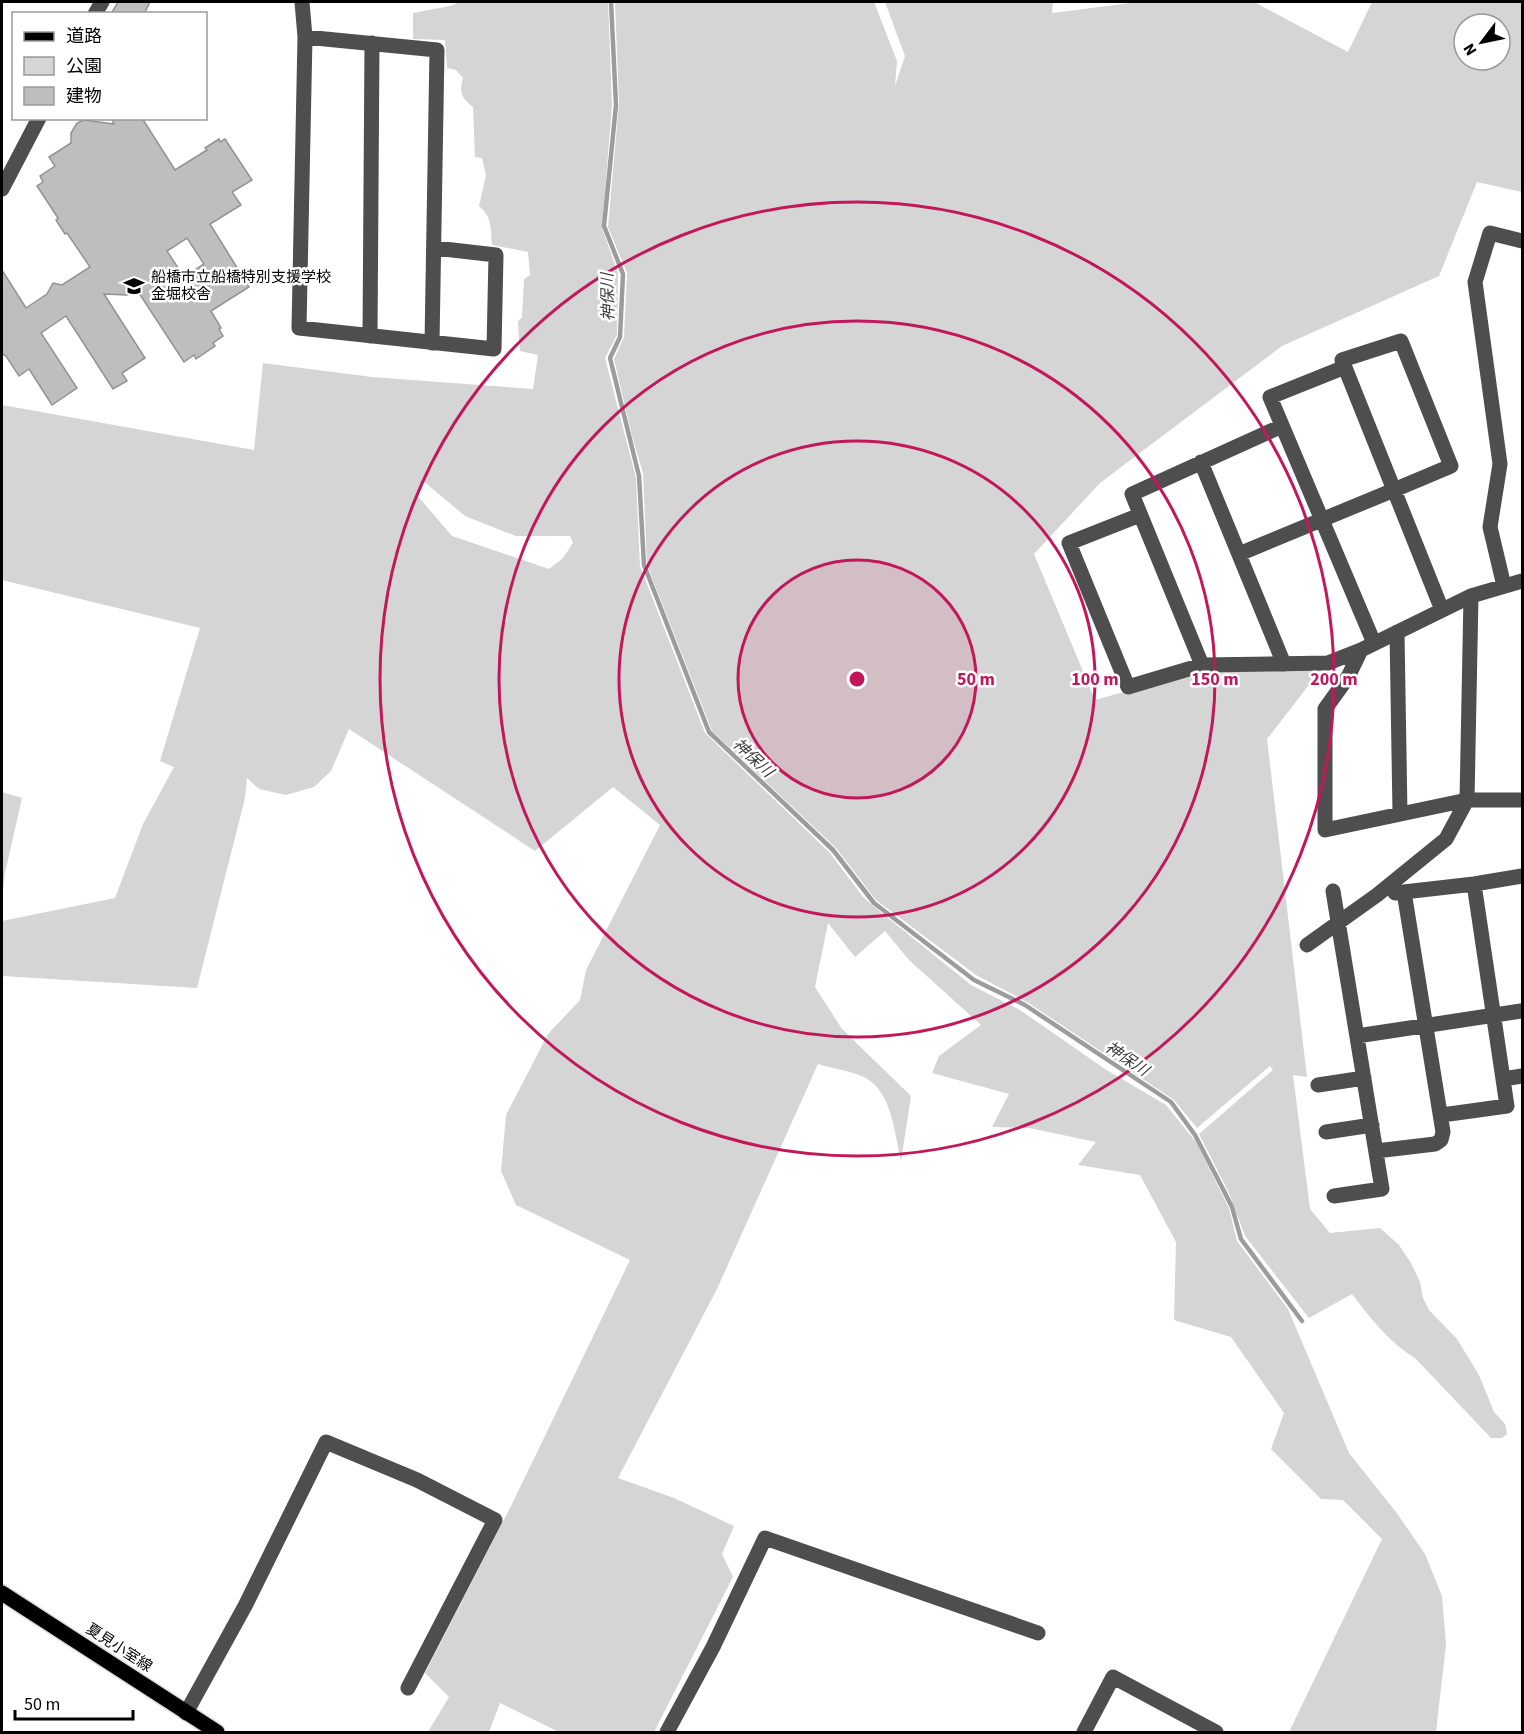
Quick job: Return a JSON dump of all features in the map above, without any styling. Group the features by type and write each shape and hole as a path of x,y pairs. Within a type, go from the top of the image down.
{"main road":[{"name":"夏見小室線","path":"2,1593 217,1732"}],"street":[{"path":"302,2 304,37 299,328 494,349 496,255 435,248"},
{"path":"304,37 436,50 432,343"},
{"path":"370,336 372,43"},
{"path":"2,189 38,120"},
{"path":"1504,586 1490,527 1500,464 1475,282 1490,232 1522,241"},
{"path":"1239,554 1322,520 1394,490 1451,466 1401,341 1342,360 1345,367 1394,490 1442,610"},
{"path":"1345,367 1270,397 1322,520 1367,647"},
{"path":"1202,665 1132,494 1282,426"},
{"path":"1201,462 1284,664"},
{"path":"1140,515 1069,543 1128,687 1202,665 1328,663 1367,647 1471,596 1522,581"},
{"path":"1306,945 1377,895 1446,839 1467,800 1471,596"},
{"path":"1397,632 1400,814"},
{"path":"1367,647 1324,709 1325,830 1467,800 1522,801"},
{"path":"1377,895 1522,876"},
{"path":"1442,1115 1508,1106 1474,884"},
{"path":"1333,891 1382,1189 1334,1196"},
{"path":"1376,1151 1435,1144 1441,1140 1443,1132 1404,892"},
{"path":"1357,1036 1521,1011"},
{"path":"1503,1078 1522,1076"},
{"path":"1318,1085 1364,1078"},
{"path":"1326,1132 1372,1125"},
{"path":"186,1713 245,1606 326,1442 417,1480 495,1520 408,1688"},
{"path":"667,1732 713,1647 765,1538 1038,1633"},
{"path":"1084,1732 1113,1677 1216,1732"}],"green space":[{"path":"460,2 608,2 612,105 602,228 618,273 617,335 605,358 636,478 640,566 705,733 830,853 863,897 872,905 971,985 1020,1010 1105,1069 1166,1105 1196,1142 1229,1208 1237,1241 1288,1309 1349,1453 1396,1512 1425,1554 1442,1596 1446,1645 1436,1732 1289,1732 1382,1539 1343,1500 1321,1499 1271,1449 1284,1413 1231,1337 1174,1320 1176,1242 1140,1175 1078,1165 1096,1142 1029,1128 992,1127 1009,1094 932,1073 939,1056 981,1025 909,960 885,931 855,957 828,923 815,987 842,1029 911,1096 901,1161 890,1111 878,1089 859,1075 818,1064 717,1289 618,1478 674,1498 734,1526 722,1554 733,1577 654,1732 559,1732 500,1703 489,1732 428,1732 449,1697 425,1673 512,1504 630,1260 516,1205 501,1171 506,1115 548,1034 580,1000 586,970 660,825 613,787 535,851 349,729 331,771 314,787 286,795 259,789 247,778 245,798 197,988 2,976 2,921 115,898 143,824 174,767 160,761 200,628 2,580 2,405 254,450 263,363 372,377 533,389 538,355 520,351 518,322 522,317 524,279 530,275 528,252 492,245 489,219 479,206 486,175 482,158 475,157 473,107 462,94 463,78 456,70 447,68 445,40 413,39 413,13","holes":["422,480 465,516 516,536 570,536 573,543 563,558 549,569 452,536 416,494"]},
{"path":"615,2 874,2 897,61 895,86 905,56 885,2 1053,2 1052,13 1138,2 1254,2 1348,52 1372,2 1522,2 1522,192 1477,182 1439,276 1282,346 1100,483 1034,554 1095,700 1211,668 1322,668 1267,739 1307,1077 1293,1075 1310,1209 1330,1233 1380,1228 1399,1245 1420,1282 1423,1298 1429,1310 1457,1339 1479,1375 1494,1412 1505,1424 1507,1434 1502,1438 1491,1438 1416,1359 1381,1330 1352,1294 1309,1318 1245,1236 1229,1193 1199,1134 1273,1070 1270,1066 1197,1128 1174,1100 1027,1002 976,975 876,900 836,848 712,731 647,565 643,473 614,359 624,337 627,273 608,227 619,103"},
{"path":"2,792 22,798 5,873 2,899"}],"building":[{"path":"118,2 150,2 145,12 112,12"},
{"path":"84,120 114,124 112,120 143,120 175,170 207,150 205,148 219,139 220,142 225,139 252,180 232,192 241,205 210,224 249,287 211,311 223,336 213,343 215,346 196,359 194,355 184,362 137,290 127,295 104,294 145,358 122,373 127,381 113,389 66,316 41,333 77,388 52,405 29,369 19,376 6,356 2,354 2,270 26,308 47,294 53,283 62,285 90,267 67,233 65,234 56,220 58,218 37,186 43,182 40,176 55,166 49,157 71,143 71,133 77,123","holes":["187,238 204,264 184,277 167,251"]}],"waterway":[{"name":"神保川","path":"611,2 616,105 604,226 623,274 620,337 610,358 639,476 644,565 709,732 833,850 874,903 974,980 1025,1005 1171,1102 1195,1135 1225,1193 1232,1207 1241,1239 1302,1321"}],"place":[{"name":"船橋市立船橋特別支援学校 金堀校舎","path":"134,286"}]}
